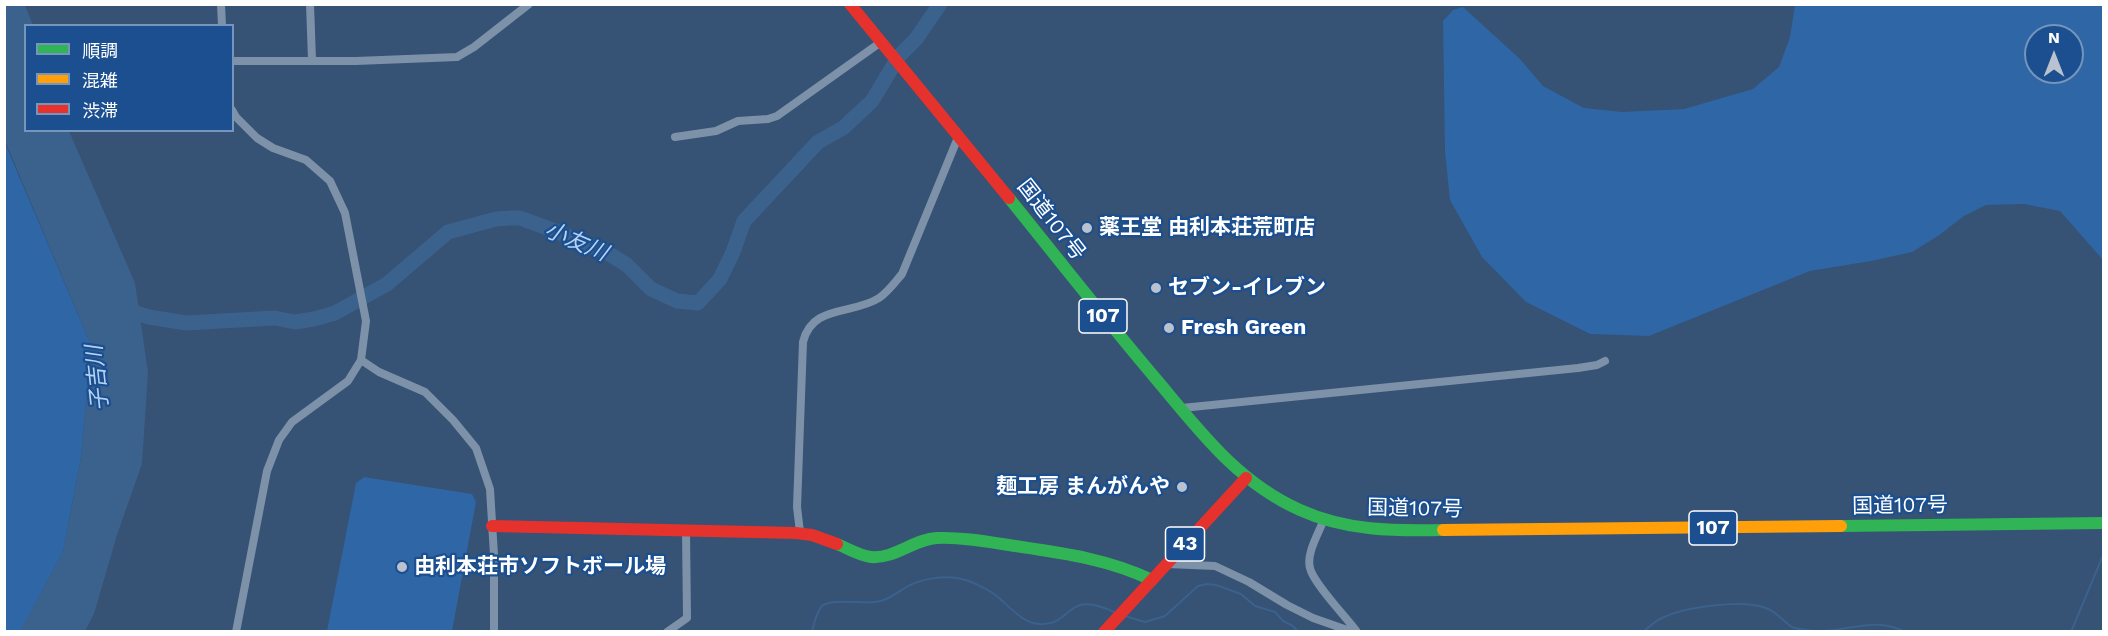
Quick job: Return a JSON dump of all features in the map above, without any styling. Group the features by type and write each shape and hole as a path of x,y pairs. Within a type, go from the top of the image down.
{"main road":[{"name":"国道107号","path":"850,4 959,135 1111,326 1216,449 1246,478 1282,501 1324,519 1353,527 1385,531 2103,523"},
{"name":"43","path":"1104,632 1246,478"},
{"path":"492,526 787,534 800,532 870,557 883,555 933,538 1069,552 1129,568 1152,580"}],"street":[{"path":"221,4 222,24"},
{"path":"310,4 312,60"},
{"path":"234,62 457,57 474,47 530,4"},
{"path":"675,137 716,131 738,121 768,119 777,116 885,46"},
{"path":"234,114 257,138 273,148 306,160 330,181 345,213 366,321 361,360 348,381 292,422 279,440 267,471 236,632"},
{"path":"800,532 797,507 799,417 803,342 806,331 812,323 825,315 878,299 902,274 959,135"},
{"path":"361,360 379,372 425,392 453,420 476,448 490,489 494,632"},
{"path":"1182,408 1578,368 1597,365 1605,361"},
{"path":"1324,519 1311,554 1310,568 1355,632"},
{"path":"667,632 687,618 686,531"},
{"path":"1167,564 1215,566 1249,582 1313,618 1355,632"}],"shaded area":[{"path":"1795,5 2103,5 2103,260 2060,211 2024,204 1986,205 1964,216 1912,252 1810,271 1649,336 1590,334 1526,302 1482,257 1450,200 1445,152 1443,21 1453,10 1463,7 1520,59 1543,86 1584,108 1622,112 1684,109 1753,89 1779,67 1790,37"},
{"path":"4,141 91,345 81,457 63,552 20,632 4,631"},
{"name":"由利本荘市ソフトボール場","path":"364,477 472,494 476,502 452,631 327,631 356,483"}],"water":[{"name":"子吉川","path":"5,4 25,5 33,24 24,24 24,132 69,132 135,283 148,372 142,464 117,535 94,614 85,631 20,631 63,552 81,457 91,345 5,141"}],"waterway":[{"name":"小友川","path":"120,308 149,317 186,323 275,318 295,322 314,319 335,313 387,284 448,232 496,219 512,218 520,218 606,252 627,265 651,289 677,301 698,303 720,279 744,221 818,142 843,128 872,101 899,56 916,39 940,4"},
{"path":"2071,632 2104,553"},
{"path":"812,632 818,612 826,604 879,601 913,584 951,577 981,586 1032,623 1050,623 1077,606 1086,604 1114,612"},
{"path":"1125,616 1145,622 1165,616 1198,586 1207,584 1241,594 1255,606 1275,612 1298,632"},
{"path":"1643,632 1659,619 1672,614 1728,604 1756,605 1766,608 1792,627 1800,629 1827,631 1883,625 1905,632"},
{"path":"1527,632 1552,632"}],"traffic: fast":[{"path":"1009,198 1188,417 1220,453 1257,485 1300,510 1335,522 1388,530 1443,530"},
{"path":"1841,526 2104,523"},
{"path":"837,544 862,555 880,557 929,539 976,540 1085,558 1119,567 1152,580"}],"traffic: slow":[{"path":"1443,530 1841,526"}],"traffic: jam":[{"path":"850,4 1009,198"},
{"path":"1104,632 1246,478"},
{"path":"492,526 796,533 812,535 837,544"}],"place":[{"name":"薬王堂 由利本荘荒町店","path":"1087,228"},
{"name":"セブン-イレブン","path":"1156,288"},
{"name":"Fresh Green","path":"1169,328"},
{"name":"麺工房 まんがんや","path":"1182,487"},
{"name":"由利本荘市ソフトボール場","path":"402,567"}]}
